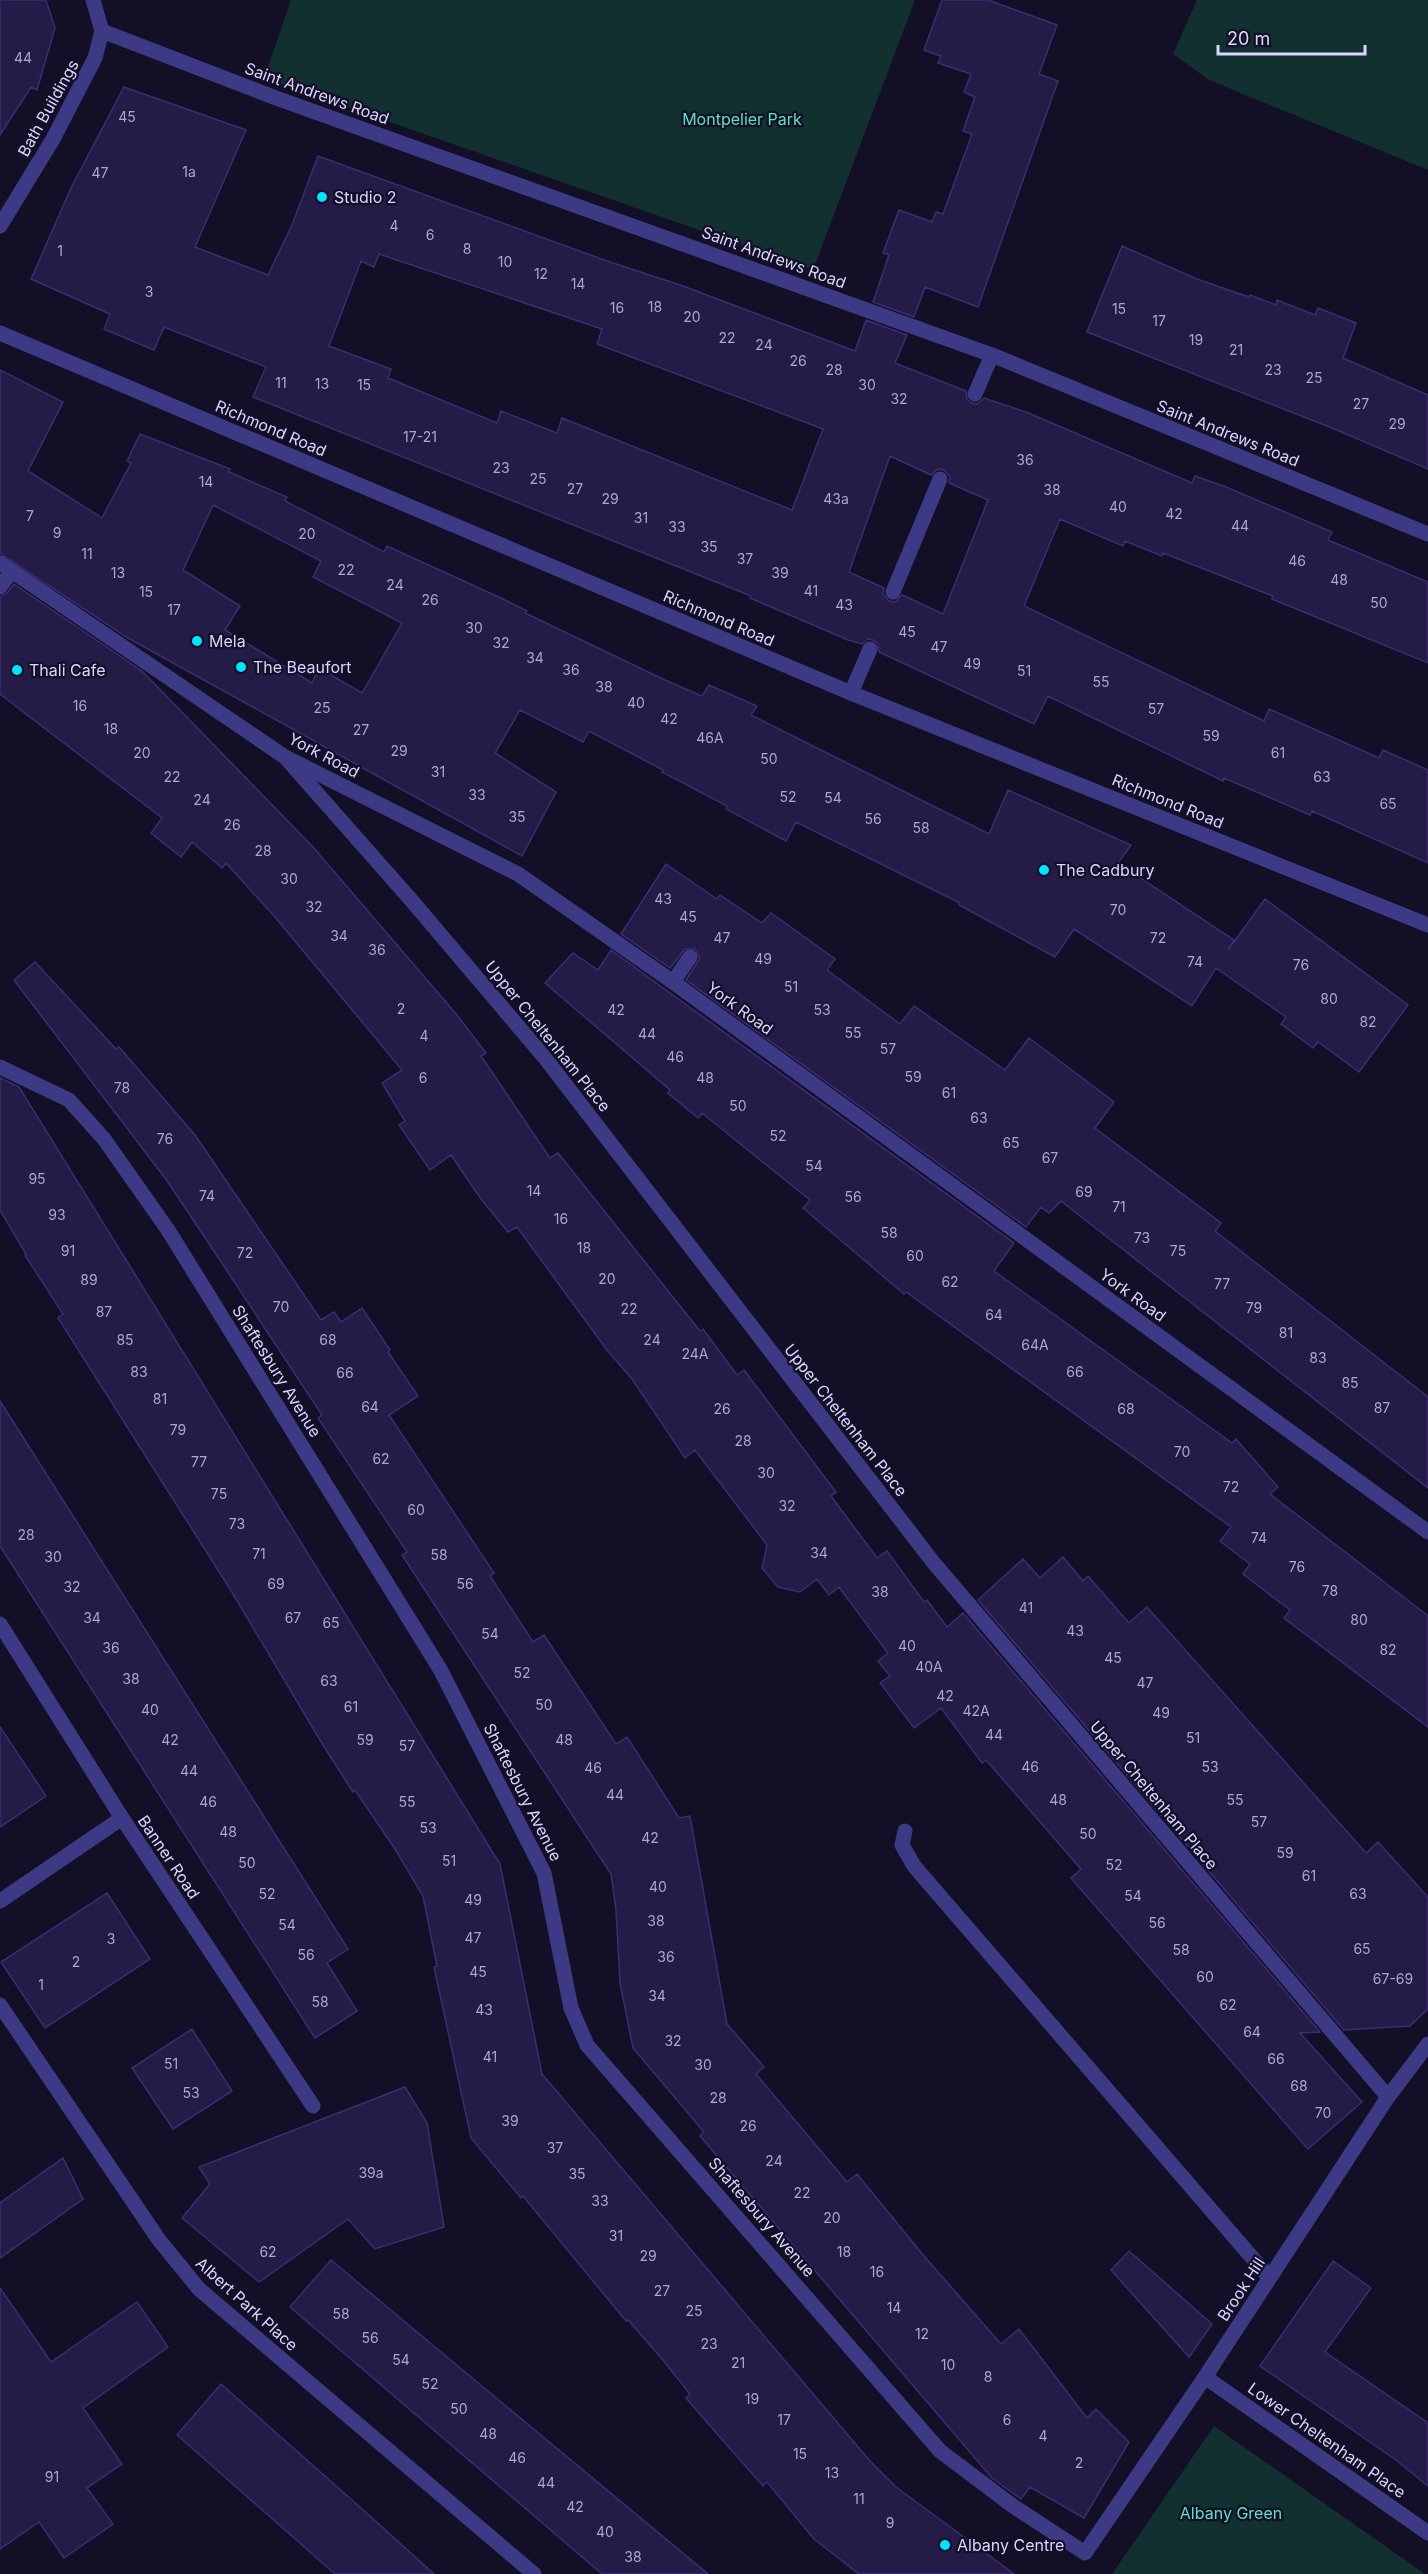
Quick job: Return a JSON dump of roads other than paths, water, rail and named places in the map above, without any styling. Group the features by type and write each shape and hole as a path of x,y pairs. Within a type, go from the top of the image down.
{"street":[{"path":"93,0 102,31"},
{"name":"Bath Buildings","path":"0,226 53,139 85,78 95,58 102,31"},
{"name":"Saint Andrews Road","path":"102,31 276,98 992,355 1428,534"},
{"name":"Richmond Road","path":"0,333 851,693 1428,925"},
{"path":"975,394 992,355"},
{"path":"893,592 940,479"},
{"path":"0,587 6,567"},
{"name":"York Road","path":"6,567 285,757 518,874 673,982 1428,1532"},
{"path":"851,693 870,649"},
{"name":"Upper Cheltenham Place","path":"285,757 546,1058 933,1562 1388,2097"},
{"path":"673,982 690,957"},
{"name":"Shaftesbury Avenue","path":"0,1067 69,1100 104,1139 174,1240 440,1669 544,1873 571,2008 587,2045 940,2451 1013,2506 1085,2553"},
{"name":"Banner Road","path":"0,1624 122,1818 313,2106"},
{"path":"0,1901 122,1818"},
{"path":"905,1831 902,1845 914,1866 1269,2277"},
{"name":"Albert Park Place","path":"0,2005 159,2240 199,2289 534,2574"},
{"name":"Brook Hill","path":"1085,2553 1205,2377 1388,2097 1428,2044"},
{"name":"Lower Cheltenham Place","path":"1205,2377 1428,2533"}],"place":[{"name":"Studio 2","path":"322,197"},
{"name":"Mela","path":"197,641"},
{"name":"The Beaufort","path":"241,667"},
{"name":"Thali Cafe","path":"17,670"},
{"name":"The Cadbury","path":"1044,870"},
{"name":"Albany Centre","path":"945,2545"}],"park label":[{"name":"Montpelier Park","path":"742,119"},
{"name":"Albany Green","path":"1231,2513"}]}
